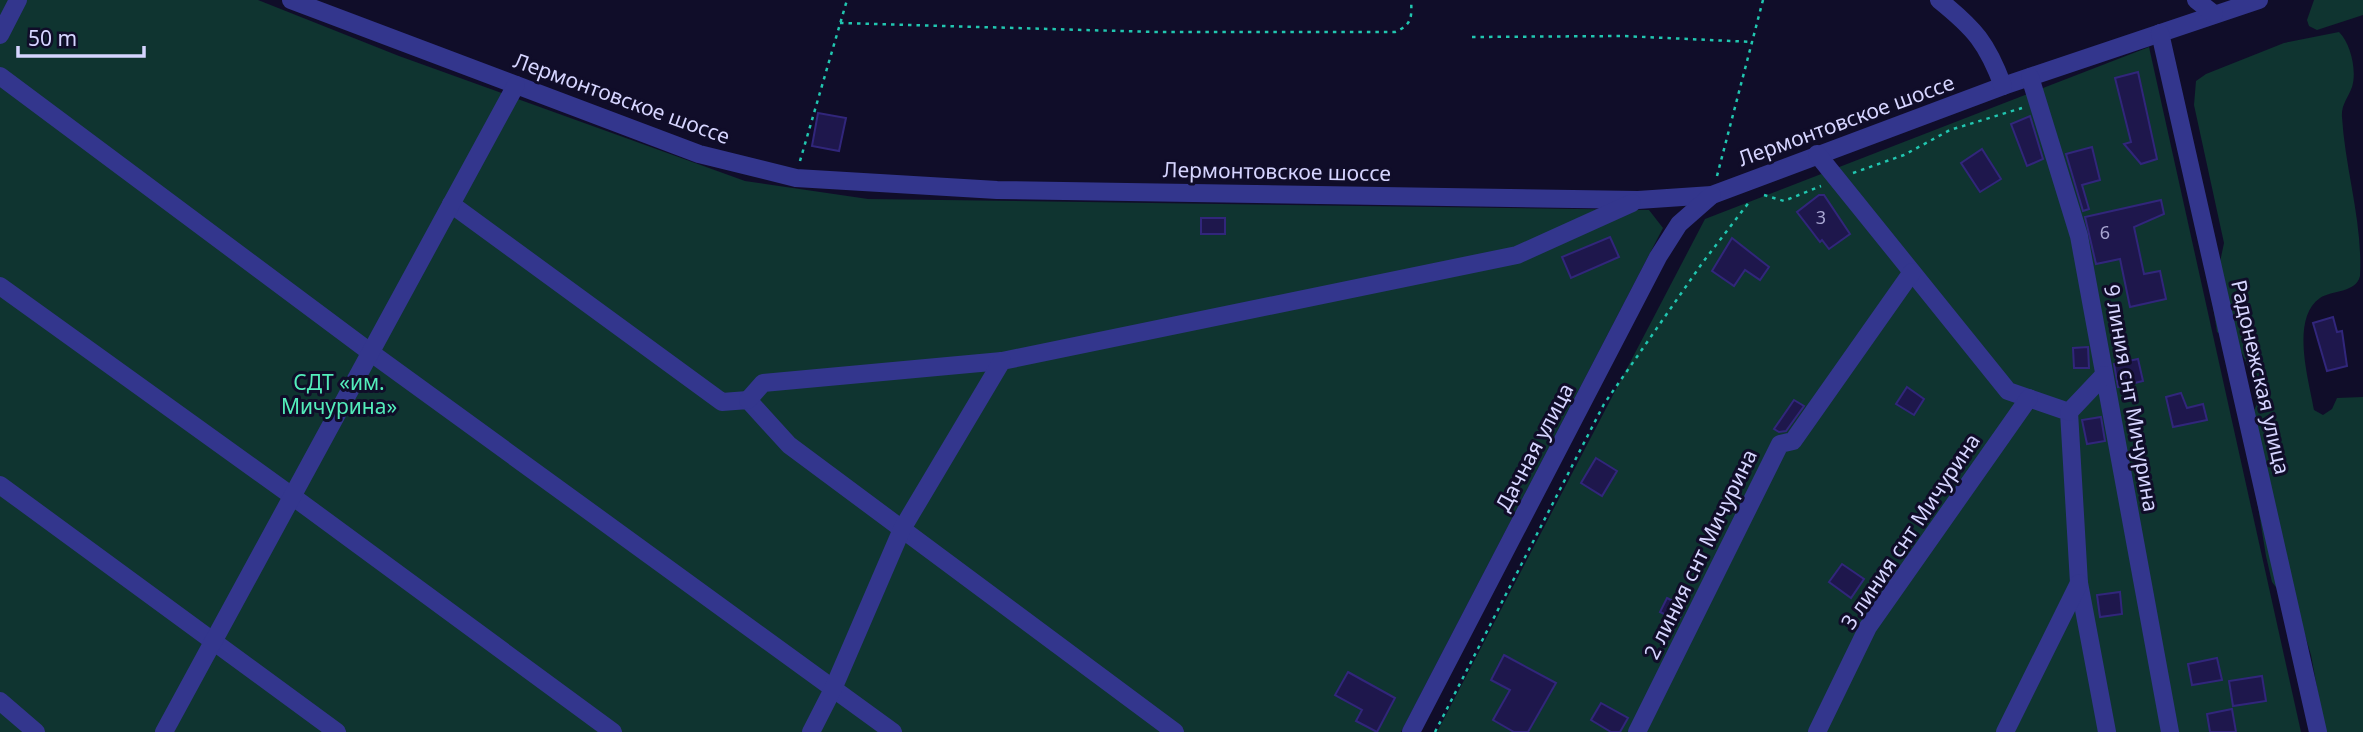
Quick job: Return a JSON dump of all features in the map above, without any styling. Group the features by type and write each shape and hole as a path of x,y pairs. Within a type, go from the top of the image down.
{"street":[{"path":"0,36 18,0"},
{"name":"Лермонтовское шоссе","path":"291,0 699,154 796,178 997,190 1638,200 1712,195 2003,86 2259,0"},
{"path":"1939,0 1969,24 1989,50 2003,86"},
{"path":"2196,0 2214,14"},
{"name":"Радонежская улица","path":"2160,33 2318,732"},
{"path":"0,76 370,352 893,732"},
{"name":"9 линия снт Мичурина","path":"2030,77 2079,236 2170,732"},
{"path":"164,732 516,85"},
{"path":"1816,154 2008,391 2069,412"},
{"name":"Дачная улица","path":"1411,732 1658,257 1679,224 1712,195"},
{"path":"451,204 722,402 748,400 763,383 1002,361 1517,255 1638,200"},
{"name":"2 линия снт Мичурина","path":"1637,732 1780,444 1793,442 1912,272"},
{"path":"0,286 613,732"},
{"path":"811,732 834,689 902,529 1002,361"},
{"path":"2105,375 2069,412 2079,583 2107,732"},
{"name":"3 линия снт Мичурина","path":"1817,732 1868,627 2029,398"},
{"path":"748,400 789,445 1175,732"},
{"path":"0,485 337,732"},
{"path":"2005,732 2079,583"},
{"path":"0,701 36,732"}],"path":[{"path":"796,178 847,0"},
{"path":"840,23 1155,32 1395,32 1406,27 1411,19 1411,0"},
{"path":"1712,195 1763,0"},
{"path":"1472,37 1623,36 1753,42"},
{"path":"1759,193 1784,201 1905,155 1950,130 2038,103"},
{"path":"1435,732 1604,404 1703,262 1752,199"}],"green space":[{"name":"СДТ «им. Мичурина»","path":"0,0 258,0 399,56 745,181 868,199 1649,210 1663,228 1401,732 0,732"},
{"path":"2314,0 2363,0 2363,15 2317,30 2309,26 2307,20"},
{"path":"2339,32 2350,50 2353,66 2352,87 2342,117 2359,236 2360,276 2354,285 2325,295 2311,308 2306,320 2304,351 2314,410 2323,415 2332,409 2337,398 2363,397 2363,732 2325,732 2311,655 2304,632 2294,611 2272,582 2247,438 2247,426 2256,406 2251,373 2237,343 2217,332 2212,300 2224,243 2194,105 2196,81 2206,74 2284,43"},
{"path":"2149,47 2301,732 1437,732 1705,219"}],"building":[{"path":"2138,72 2157,159 2141,164 2124,144 2131,142 2115,78"},
{"path":"818,113 846,118 839,151 812,146"},
{"path":"2030,116 2043,159 2027,166 2011,124"},
{"path":"2092,147 2100,180 2082,185 2089,209 2083,211 2066,154"},
{"path":"1982,149 2001,179 1980,192 1961,163"},
{"path":"1819,195 1824,195 1850,234 1829,249 1822,240 1820,242 1797,212"},
{"path":"2161,200 2164,214 2134,227 2144,274 2160,271 2166,299 2130,307 2120,259 2096,264 2085,217"},
{"path":"1201,218 1225,218 1225,234 1201,234"},
{"path":"1610,237 1619,257 1571,278 1562,257"},
{"path":"1732,238 1769,267 1760,280 1745,270 1734,286 1712,271"},
{"path":"2333,317 2337,332 2342,331 2347,366 2327,371 2313,323"},
{"path":"2088,347 2089,368 2074,368 2073,348"},
{"path":"2138,359 2143,381 2118,387 2114,364"},
{"path":"1907,387 1924,399 1914,415 1896,404"},
{"path":"2181,393 2187,408 2203,404 2207,420 2173,427 2166,397"},
{"path":"1794,400 1804,406 1786,431 1779,432 1774,429"},
{"path":"2101,417 2105,441 2087,444 2082,420"},
{"path":"1596,458 1617,471 1602,496 1581,483"},
{"path":"1842,564 1864,579 1851,598 1829,582"},
{"path":"2120,592 2122,614 2100,617 2097,595"},
{"path":"1667,598 1685,607 1678,621 1660,612"},
{"path":"1504,655 1556,683 1528,732 1514,732 1493,720 1510,690 1491,680"},
{"path":"2217,658 2222,680 2192,685 2188,664"},
{"path":"1348,672 1395,698 1377,732 1356,721 1362,710 1335,695"},
{"path":"2262,676 2266,701 2233,706 2229,681"},
{"path":"1601,703 1628,718 1620,732 1611,732 1591,720"},
{"path":"2232,709 2236,732 2210,732 2207,714"}]}
